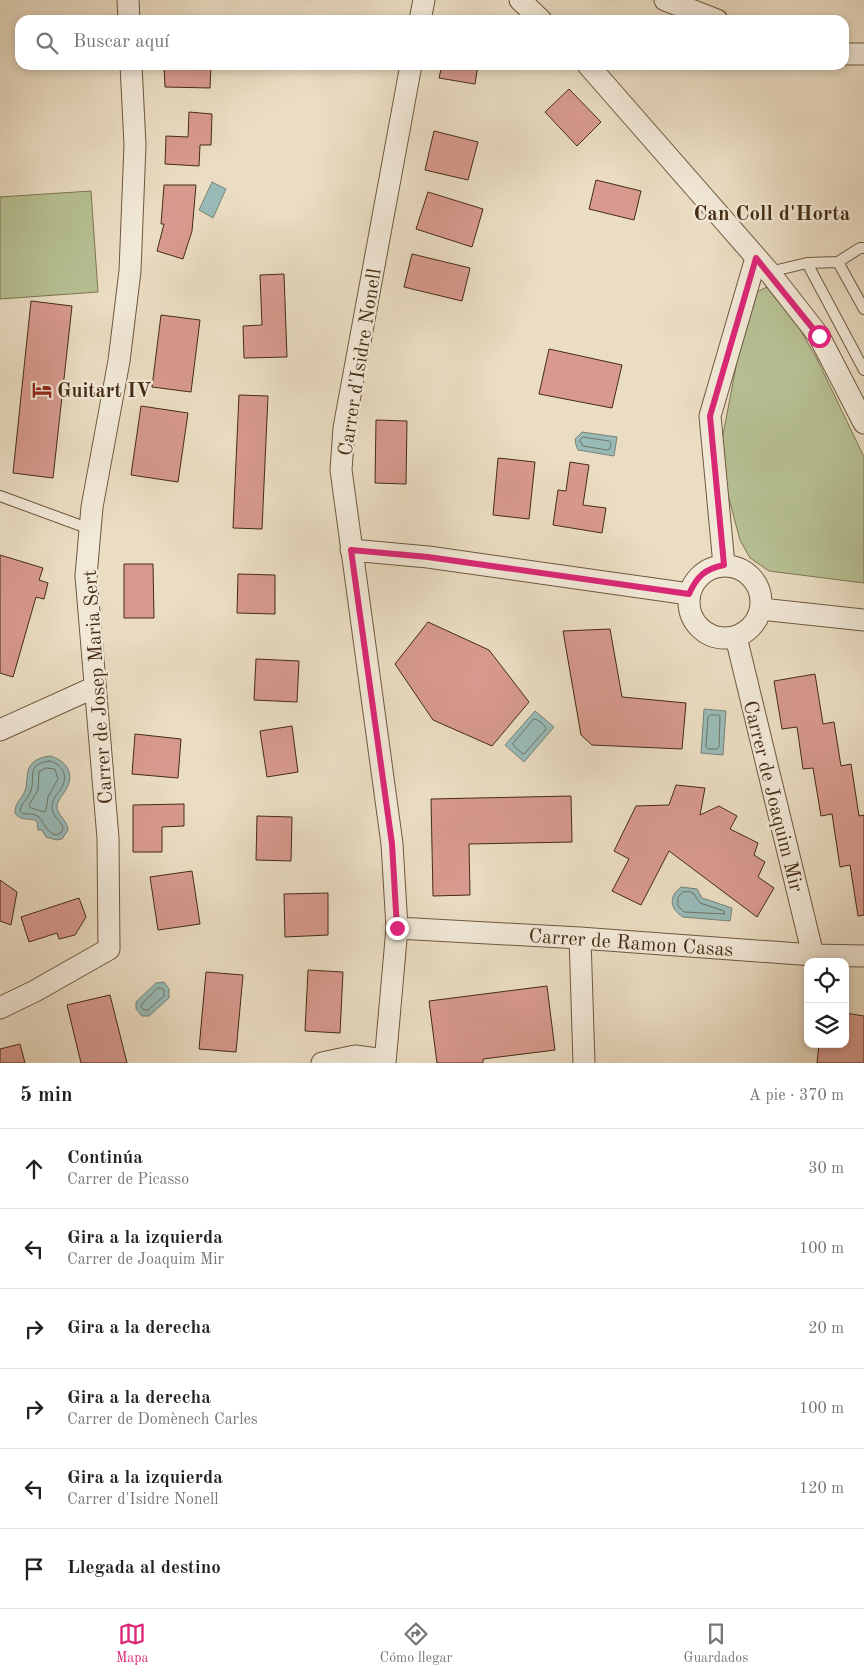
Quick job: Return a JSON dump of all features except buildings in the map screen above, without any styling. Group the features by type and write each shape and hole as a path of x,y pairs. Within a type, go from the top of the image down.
{"street":[{"path":"128,0 129,15"},
{"path":"421,15 424,0"},
{"path":"520,0 536,15"},
{"path":"666,0 704,15"},
{"path":"849,54 864,54"},
{"name":"Carrer de Josep Maria Sert","path":"0,1008 35,991 109,949 108,838 86,576 92,507 118,361 130,271 135,145 131,70"},
{"name":"Carrer d'Isidre Nonell","path":"385,1061 397,928 392,844 341,470 344,428 411,70"},
{"path":"592,70 763,265 819,336 864,422"},
{"path":"724,565 710,416 763,265"},
{"path":"351,550 428,557 689,594"},
{"path":"724,565 745,571 754,578 762,599 758,619 752,627 736,637 723,638 711,636 701,629 693,619 689,607 689,594 694,583 702,574 712,567 724,565"},
{"path":"761,610 864,620"},
{"name":"Carrer de Joaquim Mir","path":"736,637 813,954"},
{"path":"0,730 95,687"},
{"name":"Carrer de Ramon Casas","path":"397,928 864,956"},
{"path":"580,938 584,1063"},
{"path":"322,1063 355,1056 385,1061"}],"lane":[{"path":"763,265 838,262 860,248 864,248"},
{"path":"838,262 864,309"},
{"path":"807,263 864,370"},
{"path":"0,496 90,529"}],"green space":[{"path":"91,191 98,292 0,299 0,197"},
{"path":"767,287 789,310 817,359 864,457 864,583 769,571 750,558 740,540 723,476 722,440 747,309 752,294"}],"water":[{"path":"212,182 226,189 213,218 199,210"},
{"path":"582,432 617,437 614,456 578,450 575,439"},
{"path":"704,709 726,711 723,755 701,753"},
{"path":"535,711 554,727 524,762 505,745"},
{"path":"50,756 64,764 70,777 67,788 57,806 68,830 62,839 56,840 46,837 42,830 38,830 37,821 22,818 15,813 17,804 26,790 28,769 36,760"},
{"path":"681,887 697,889 702,898 732,908 730,921 683,917 675,910 672,903 674,895"},
{"path":"164,982 169,989 169,998 149,1016 142,1016 136,1009 136,1002 156,983"}],"place":[{"name":"Guitart IV","path":"42,390"}],"district":[{"name":"Can Coll d'Horta","path":"772,213"}],"route":[{"path":"397,928 392,844 351,550 428,557 689,594 694,583 702,574 712,567 724,565 710,416 756,258 819,336"}]}
